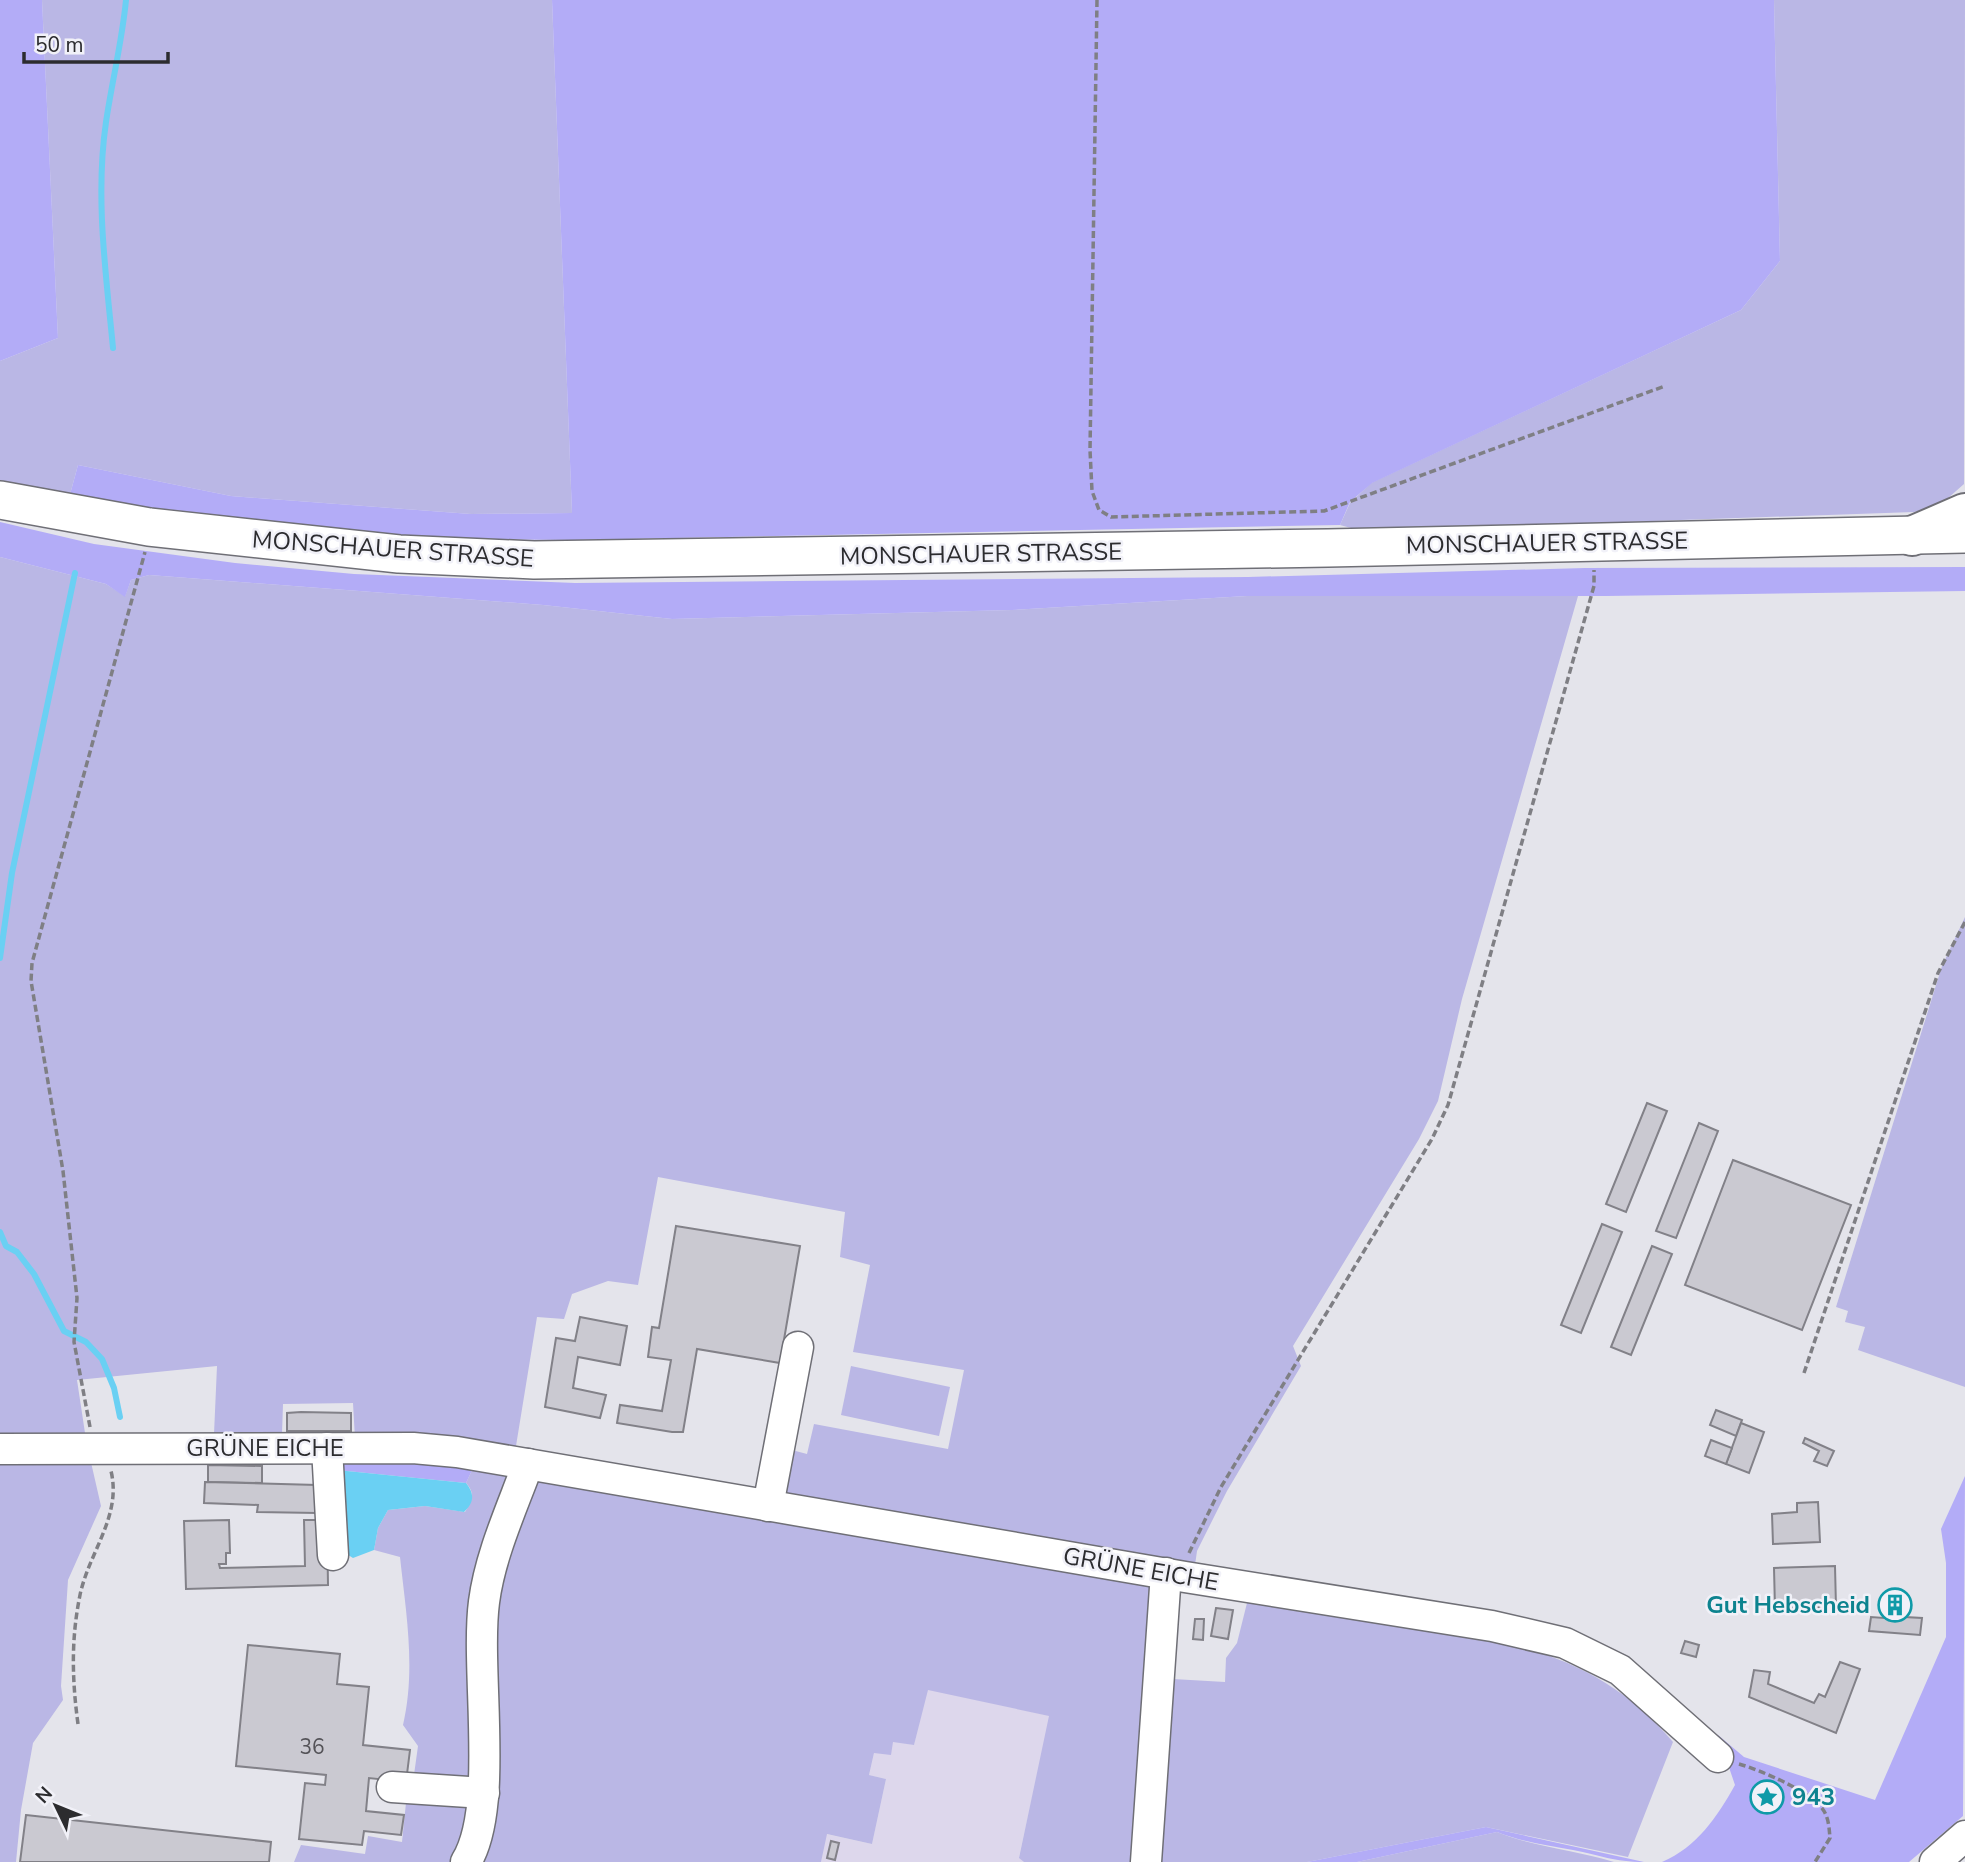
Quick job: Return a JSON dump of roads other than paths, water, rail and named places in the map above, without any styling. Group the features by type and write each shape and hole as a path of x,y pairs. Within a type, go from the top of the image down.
{"highway":[{"path":"1912,536 1965,513"}],"main road":[{"name":"MONSCHAUER STRASSE","path":"0,500 149,527 398,554 534,560 1965,534"}],"street":[{"path":"768,1506 798,1347"},
{"path":"327,1448 333,1555"},
{"name":"GRÜNE EICHE","path":"0,1449 413,1448 528,1464 1175,1575 1492,1626 1564,1643 1620,1670 1718,1757"},
{"path":"466,1862 477,1834 484,1793 480,1649 485,1599 498,1548 528,1464"},
{"path":"1146,1862 1175,1575"},
{"path":"392,1787 484,1793"},
{"path":"1935,1862 1965,1836"}],"waterway":[{"path":"113,348 101,179 106,122 126,0"},
{"path":"0,958 12,873 75,573"},
{"path":"0,1232 6,1246 17,1252 34,1274 64,1331 86,1342 102,1359 114,1388 120,1417"}],"place":[{"name":"Gut Hebscheid","path":"1895,1605"},
{"name":"943","path":"1767,1797"}]}
